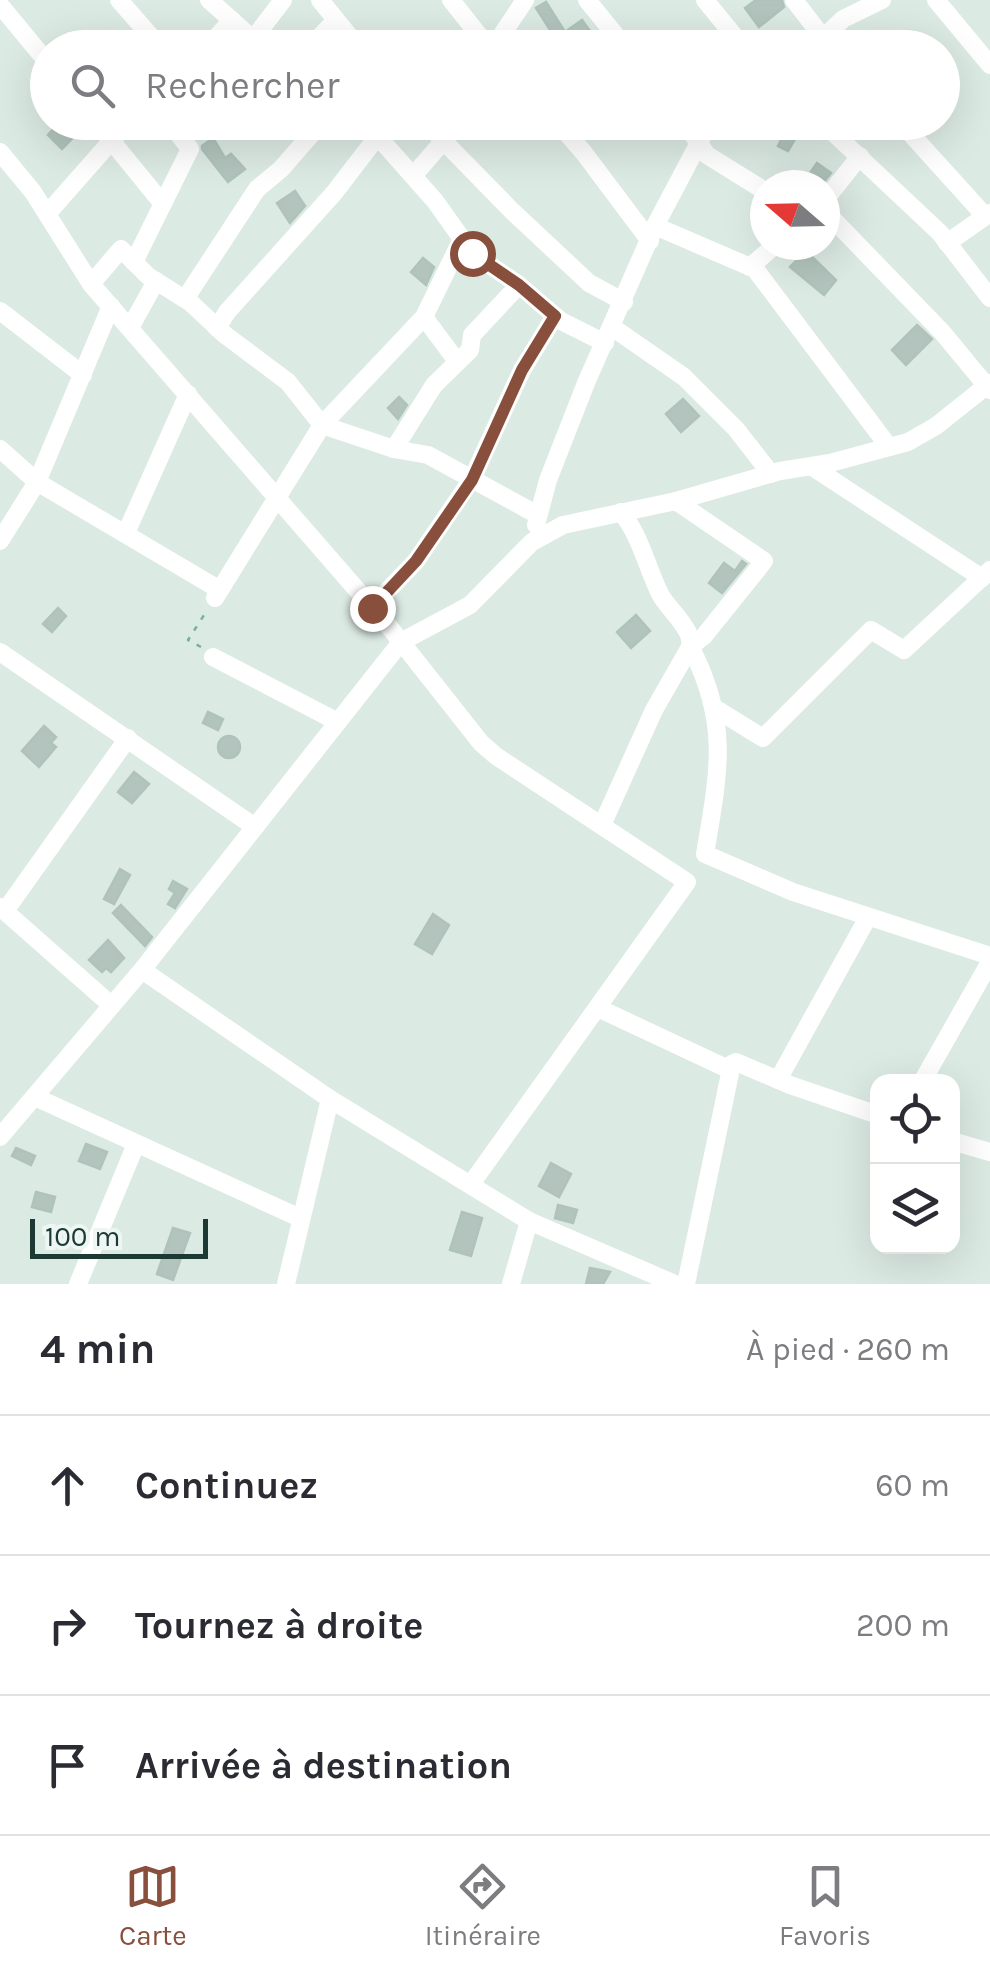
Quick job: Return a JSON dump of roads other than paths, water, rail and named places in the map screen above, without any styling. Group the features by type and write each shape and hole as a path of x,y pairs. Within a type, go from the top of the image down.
{"street":[{"path":"120,0 146,30"},
{"path":"209,0 242,30"},
{"path":"265,30 283,0"},
{"path":"452,0 476,30"},
{"path":"504,30 525,0"},
{"path":"587,0 611,30"},
{"path":"704,0 729,30"},
{"path":"794,0 812,30"},
{"path":"833,30 843,19 882,0"},
{"path":"936,0 990,65"},
{"path":"0,5 30,41"},
{"path":"319,30 332,8 347,30"},
{"path":"223,30 232,20"},
{"path":"134,262 190,150 183,140"},
{"path":"186,299 257,190 306,140"},
{"path":"217,328 334,193 365,140"},
{"path":"380,140 472,253 555,316 608,335 684,377 736,428 771,474"},
{"path":"574,140 653,234 750,267 890,447"},
{"path":"698,140 707,154 750,181"},
{"path":"532,542 570,424 653,234 701,140"},
{"path":"842,140 947,243 990,298"},
{"path":"917,140 988,214 947,243"},
{"path":"47,214 111,142 162,204"},
{"path":"413,176 443,142 589,283 624,302"},
{"path":"0,152 47,214 91,284 276,494 481,743 687,882 471,1184"},
{"path":"840,181 860,156"},
{"path":"0,1138 142,970 401,642 470,605 532,542 562,525 676,501 908,442 988,386 840,226"},
{"path":"0,449 37,482 126,533 218,594 276,494 322,425 424,317 462,239"},
{"path":"91,284 121,249 156,282 186,299 288,382 322,425 394,449 428,455 538,516"},
{"path":"750,267 758,260"},
{"path":"130,328 156,282"},
{"path":"394,449 434,385 470,350 472,336 519,285"},
{"path":"0,541 37,482 111,306"},
{"path":"0,311 83,375"},
{"path":"372,608 416,561 472,480 522,370 555,316"},
{"path":"424,317 456,360"},
{"path":"126,533 188,394"},
{"path":"716,709 763,738 871,630 904,650 986,574 811,466"},
{"path":"602,825 654,710 690,647 713,625 764,561 676,501"},
{"path":"621,512 637,532 661,596 689,633 690,647 706,676 716,709 719,750 705,854 793,892 990,959 926,1074"},
{"path":"0,652 255,826"},
{"path":"213,657 338,722"},
{"path":"110,1004 2,909 128,738"},
{"path":"778,1080 868,917"},
{"path":"142,970 330,1099 529,1221 676,1284"},
{"path":"598,1008 726,1068 736,1062 870,1112"},
{"path":"686,1284 732,1064"},
{"path":"35,1097 300,1218"},
{"path":"286,1284 330,1099"},
{"path":"960,1143 990,1152"},
{"path":"78,1284 136,1144"},
{"path":"511,1284 529,1221"}]}
